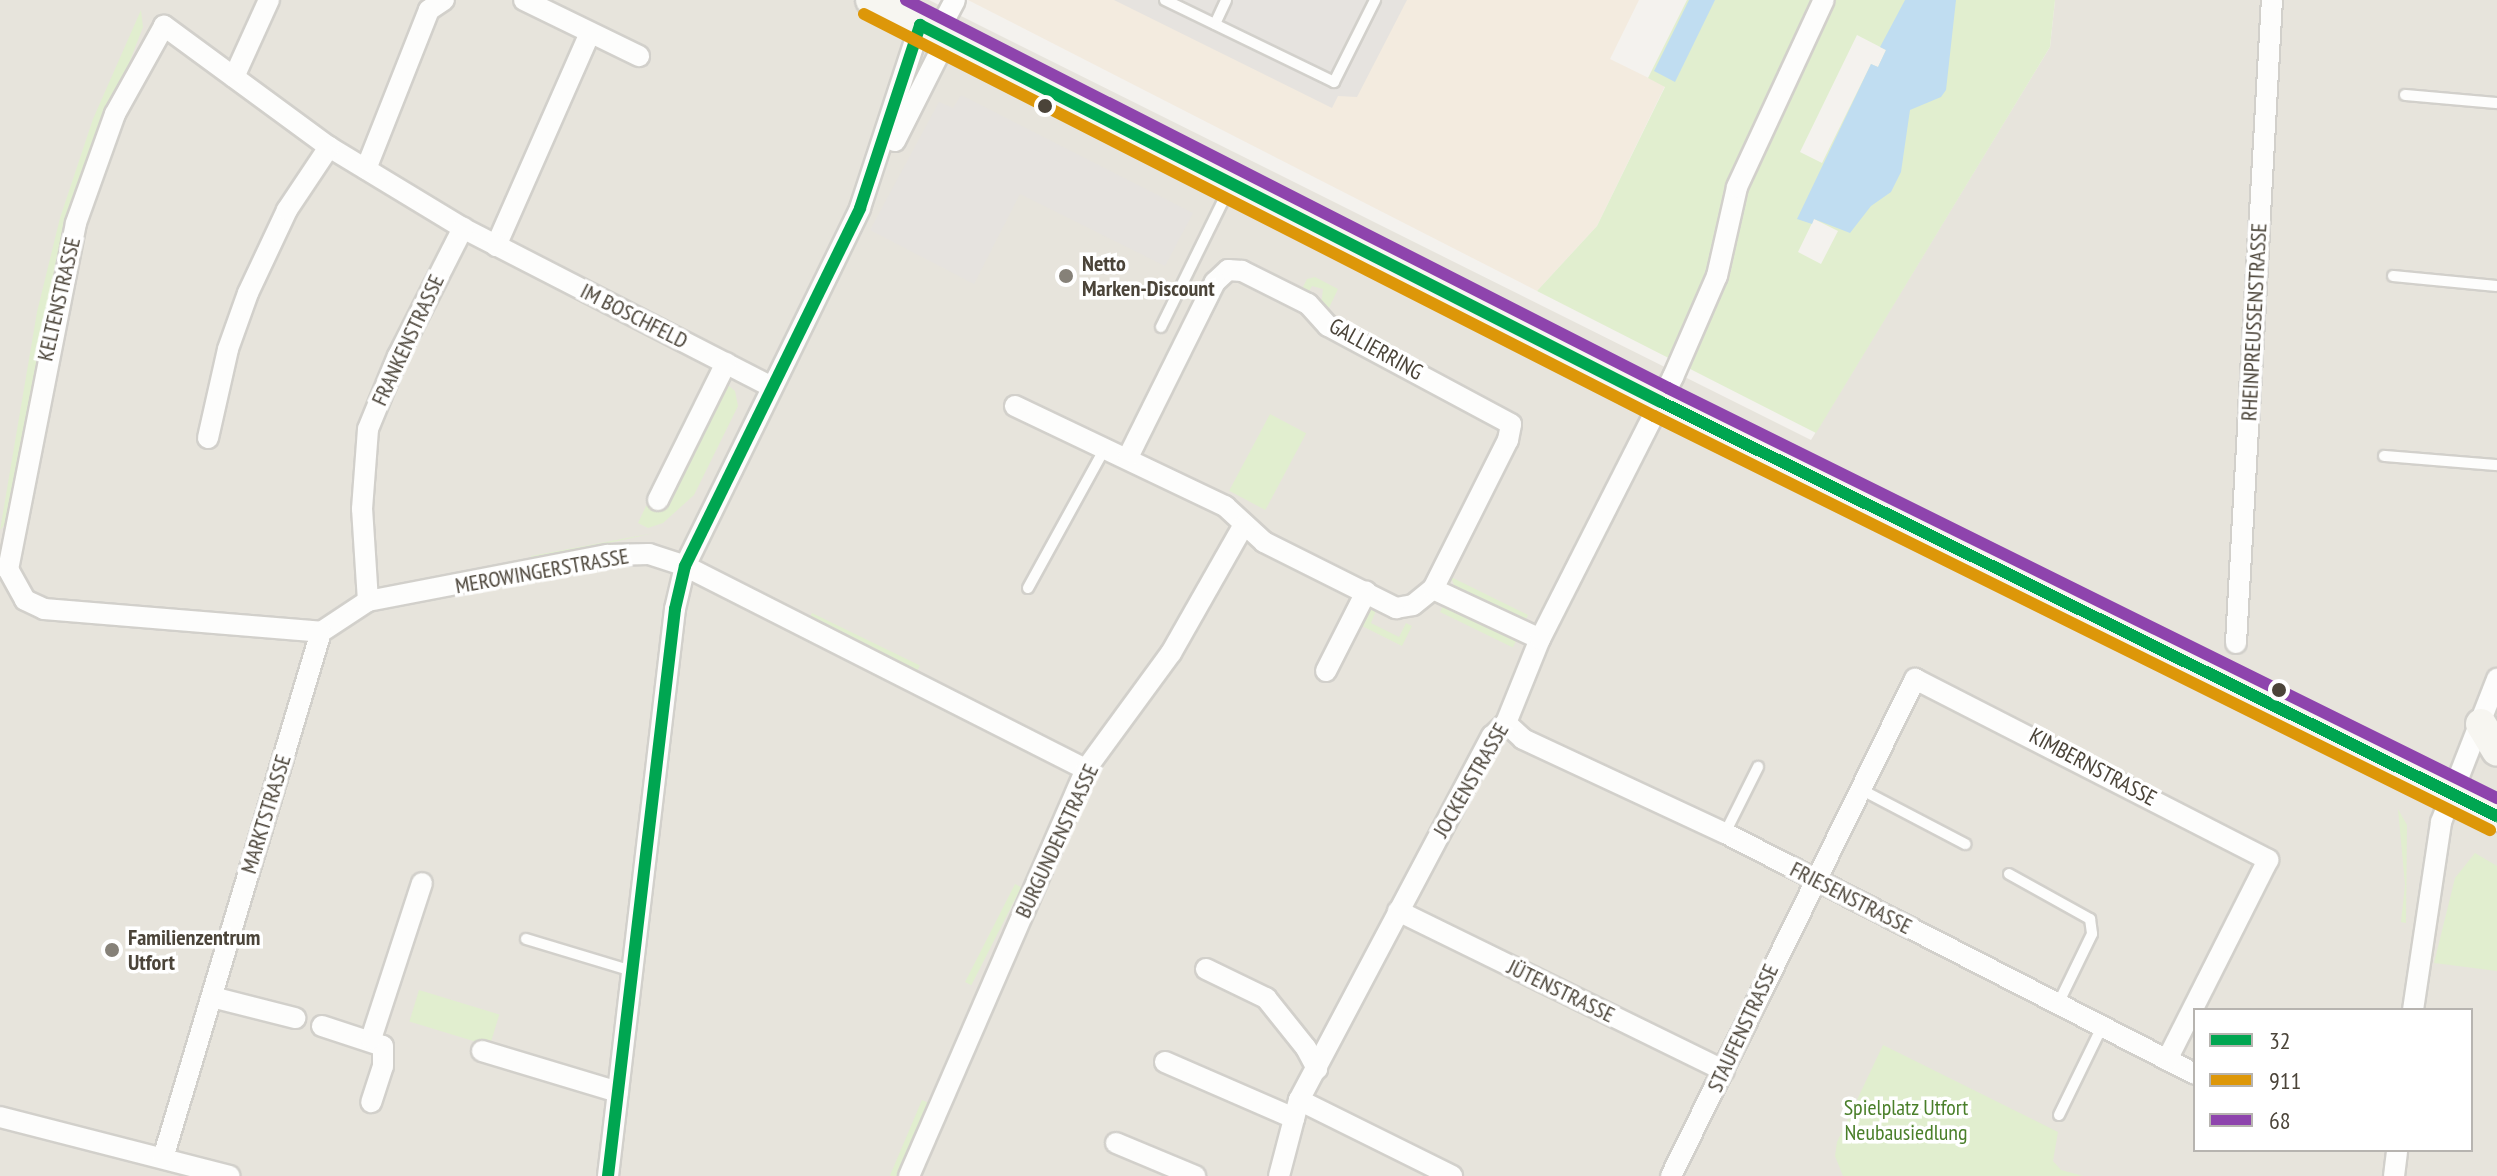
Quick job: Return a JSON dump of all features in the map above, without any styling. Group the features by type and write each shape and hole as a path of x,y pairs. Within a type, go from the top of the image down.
{"main road":[{"path":"871,0 1661,402 2497,816"},
{"path":"2481,724 2497,751"}],"street":[{"path":"234,77 269,0"},
{"path":"366,169 429,10 444,0"},
{"path":"524,0 639,56"},
{"path":"867,190 935,32 955,0"},
{"name":"JOCKENSTRASSE","path":"1279,1176 1297,1109 1492,736 1506,723 1540,639 1661,402 1712,291 1730,236 1737,187 1824,0"},
{"name":"RHEINPREUSSENSTRASSE","path":"2236,643 2272,0"},
{"name":"IM BOSCHFELD","path":"164,26 329,147 463,228 772,387"},
{"name":"KELTENSTRASSE","path":"164,26 115,114 76,223 8,569 14,588 44,609 321,632"},
{"path":"608,1176 675,609 685,566 867,190 935,32"},
{"path":"496,246 590,33"},
{"path":"208,438 224,364 248,293 287,210 329,147"},
{"name":"FRANKENSTRASSE","path":"368,601 362,509 368,429 398,356 463,228"},
{"name":"GALLIERRING","path":"1128,457 1215,282 1228,270 1242,271 1308,304 1328,326 1511,424 1508,440 1433,589"},
{"path":"658,500 726,363"},
{"path":"1015,406 1105,446 1225,506 1243,526 1264,542 1396,608 1413,605 1433,589 1540,639"},
{"name":"BURGUNDENSTRASSE","path":"909,1176 1086,769 1171,653 1243,526"},
{"name":"MEROWINGERSTRASSE","path":"321,632 368,601 608,555 649,554 685,566 1086,769"},
{"path":"1326,671 1366,592"},
{"name":"MARKTSTRASSE","path":"163,1158 321,632"},
{"name":"KIMBERNSTRASSE","path":"1816,880 1915,679 2268,860 2193,1008"},
{"path":"2413,1008 2441,822 2497,679"},
{"name":"FRIESENSTRASSE","path":"1506,723 1523,739 1725,833 2193,1073"},
{"name":"STAUFENSTRASSE","path":"1671,1176 1724,1071 1758,992 1816,880"},
{"path":"371,1039 422,883"},
{"name":"JÜTENSTRASSE","path":"1398,911 1724,1071"},
{"path":"1206,969 1266,998 1306,1048 1317,1069"},
{"path":"212,997 295,1018"},
{"name":"KIMBERNSTRASSE","path":"2167,1060 2193,1009"},
{"path":"322,1026 371,1039 383,1046 383,1066 371,1102"},
{"path":"482,1051 618,1092"},
{"path":"1165,1062 1297,1109 1452,1176"},
{"path":"0,1117 163,1158 191,1171 230,1176"},
{"path":"1116,1143 1195,1176"},
{"path":"2394,1176 2397,1152"}],"lane":[{"path":"1165,0 1334,82 1375,0"},
{"path":"1215,24 1226,0"},
{"path":"2405,95 2497,103"},
{"path":"1161,327 1232,182"},
{"path":"2393,276 2497,286"},
{"path":"1028,588 1105,446"},
{"path":"2384,456 2497,465"},
{"path":"1725,833 1758,767"},
{"path":"1860,789 1965,844"},
{"path":"2009,874 2090,919 2092,934 2058,1004"},
{"path":"526,939 632,971"},
{"path":"2059,1115 2102,1027"}],"shaded area":[{"path":"0,0 929,0 1811,440 2050,47 2055,0 2497,0 2497,1176 0,1176"},
{"path":"968,0 1639,0 1610,59 1665,86 1597,226 1537,291"},
{"path":"1114,0 1407,0 1357,97 1338,96 1332,108"},
{"path":"961,95 1193,213 1165,266 1020,194 974,284 870,230 939,102 953,108"}],"green space":[{"path":"1687,0 2055,0 2050,47 1816,433 1537,291 1597,226 1665,87 1648,78","holes":["1857,35 1886,50 1878,67 1871,64 1822,163 1800,152","1814,219 1838,231 1821,264 1798,252"]},
{"path":"141,10 143,27 71,214 7,522 0,530 37,312 60,218 93,119"},
{"path":"1315,277 1338,289 1328,310 1321,305 1323,289 1312,286 1307,295 1301,291 1307,279"},
{"path":"724,382 735,391 738,406 694,495 663,523 648,528 638,523 646,506 663,508"},
{"path":"1270,414 1306,433 1265,510 1229,491"},
{"path":"654,533 532,560 531,556"},
{"path":"1451,577 1528,615 1525,621 1454,585"},
{"path":"1368,603 1377,608 1371,623 1399,637 1406,623 1412,626 1402,646 1358,624"},
{"path":"1444,604 1517,640 1513,648 1440,612"},
{"path":"812,613 920,666 917,672 809,619"},
{"path":"2398,809 2407,825 2406,923 2401,922 2405,885"},
{"path":"2475,853 2497,866 2497,971 2434,963 2455,878"},
{"path":"1015,884 1021,887 971,985 965,982"},
{"path":"419,990 499,1015 490,1046 409,1022"},
{"name":"Spielplatz Utfort Neubausiedlung","path":"1883,1045 2058,1132 2053,1161 2061,1170 2083,1176 1843,1176 1835,1156 1837,1142"},
{"path":"922,1100 929,1103 898,1176 890,1175"}],"water":[{"path":"1689,0 1715,0 1675,82 1654,71"},
{"path":"1905,0 1956,0 1946,90 1941,97 1910,110 1901,172 1891,192 1871,206 1850,233 1814,219 1812,224 1797,219 1871,64 1878,67 1886,50 1880,47"}],"transit line":[{"name":"68","path":"906,0 1668,388 2497,798"},
{"name":"911","path":"864,14 1654,416 2490,830"},
{"name":"32","path":"608,1176 675,609 685,566 860,208 920,25 1661,402 2497,816"}],"place":[{"name":"Netto Marken-Discount","path":"1066,276"},
{"name":"Familienzentrum Utfort","path":"112,950"}]}
